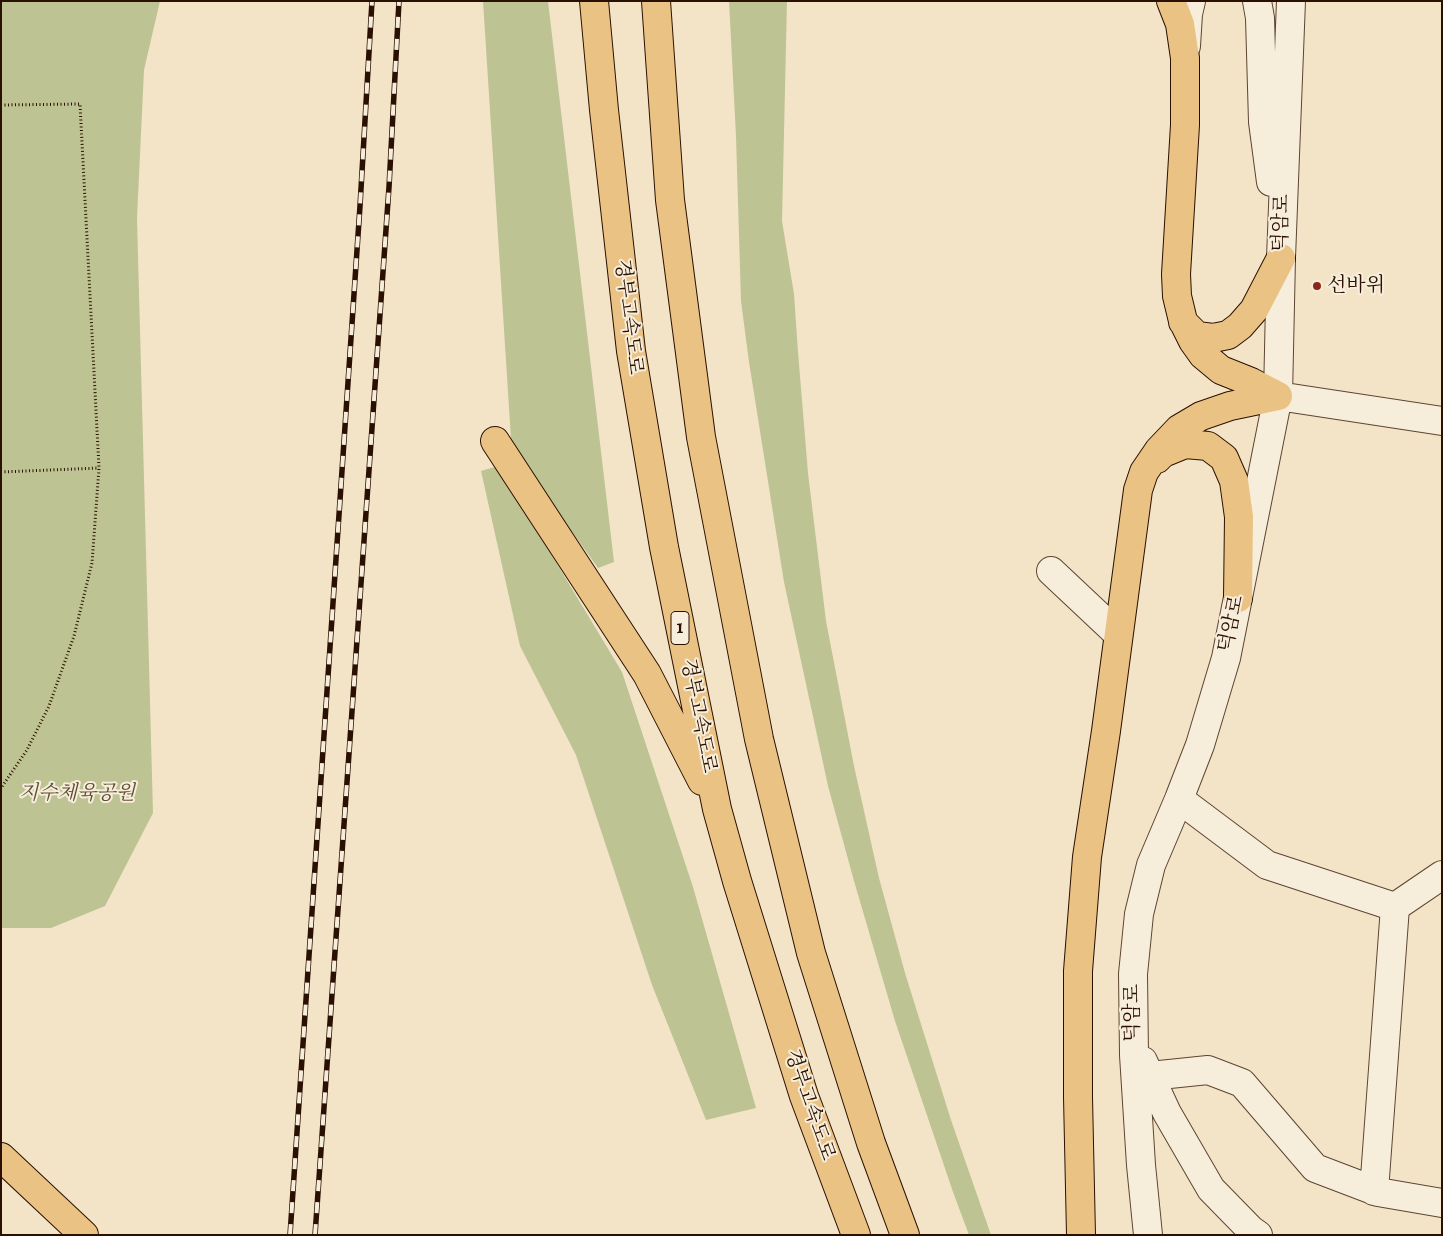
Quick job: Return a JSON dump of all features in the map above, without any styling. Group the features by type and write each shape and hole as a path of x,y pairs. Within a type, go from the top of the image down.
{"highway":[{"name":"경부고속도로","path":"594,1 604,110 631,351 664,547 717,809 737,881 804,1096 856,1235"},
{"path":"656,1 670,200 701,437 759,739 811,953 871,1143 905,1235"},
{"path":"1170,1 1180,24 1185,58 1185,126 1176,274 1177,296 1183,321 1193,341 1203,355 1222,370 1278,396"},
{"path":"1183,321 1197,336 1213,338 1228,335 1240,326 1254,310 1281,258"},
{"path":"1081,1235 1078,971 1086,857 1106,731 1138,490 1144,472 1158,450 1179,429 1201,416 1230,406 1278,396"},
{"path":"495,441 647,674 717,809"},
{"path":"1144,472 1163,453 1185,444 1208,446 1224,458 1234,481 1238,517 1238,598"},
{"path":"1,1156 84,1235"}],"street":[{"path":"1185,58 1190,1"},
{"path":"1257,1 1260,18 1262,122 1281,258"},
{"name":"덕암로","path":"1148,1235 1141,1165 1133,1041 1133,974 1139,914 1151,865 1200,745 1223,666 1278,396 1281,258 1291,1"},
{"path":"1278,396 1442,421"},
{"path":"1051,571 1118,634"},
{"path":"1179,799 1267,865 1395,907"},
{"path":"1395,907 1442,875"},
{"path":"1374,1191 1395,907"},
{"path":"1133,1041 1167,1113 1211,1189 1258,1235"},
{"path":"1150,1076 1208,1070 1242,1083 1315,1168 1374,1191 1442,1203"}],"path":[{"path":"1,105 80,104 99,468 92,563 74,636 49,706 27,750 1,788"},
{"path":"1,472 99,468"}],"green space":[{"name":"지수체육공원","path":"1,1 160,1 144,70 137,218 153,813 105,906 51,928 1,928"},
{"path":"483,1 548,1 614,562 598,568 536,482 511,439"},
{"path":"729,1 787,1 782,221 794,294 808,473 826,621 854,766 879,878 905,973 951,1120 991,1235 969,1235 895,1021 828,786 784,582 741,301 736,136"},
{"path":"498,466 622,672 693,887 756,1108 706,1120 652,985 576,755 520,646 481,471"}],"railway":[{"path":"290,1235 360,206 372,1"},
{"path":"315,1235 389,187 399,1"}],"place":[{"name":"선바위","path":"1317,286"}]}
